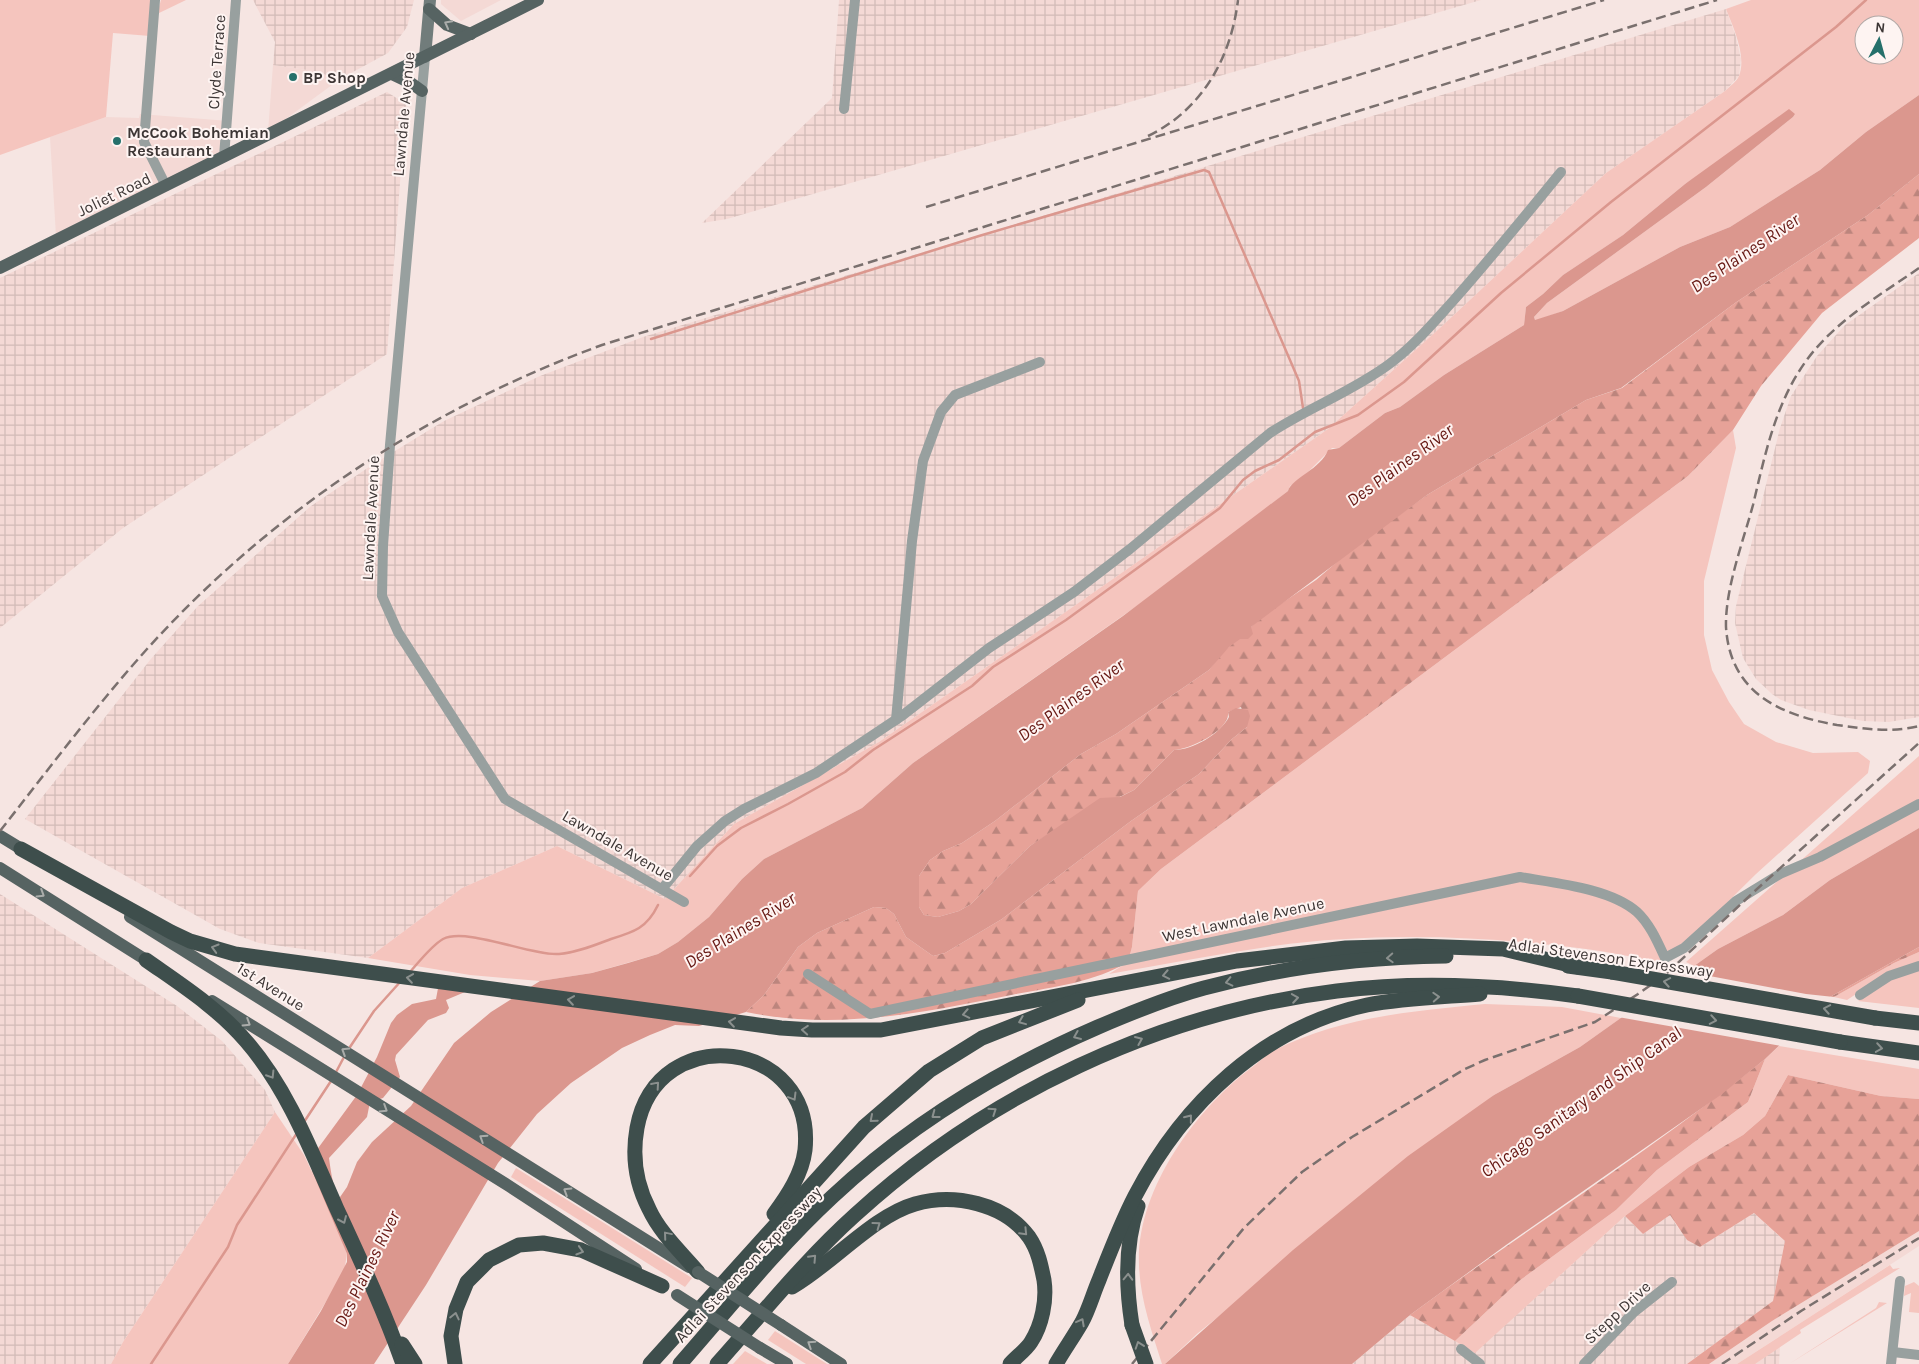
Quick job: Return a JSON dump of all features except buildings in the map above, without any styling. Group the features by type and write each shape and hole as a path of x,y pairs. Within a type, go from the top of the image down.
{"highway":[{"path":"21,849 171,932 235,954 781,1028 881,1030 1134,981 1287,954 1346,948 1408,946 1503,949 1578,967"},
{"name":"Adlai Stevenson Expressway","path":"680,1364 782,1248 832,1198 862,1170 946,1107 1021,1062 1152,1004 1204,988 1303,967 1381,959 1453,956 1532,961 1578,967 1875,1018 1919,1023"},
{"path":"146,960 222,1017 246,1040 263,1063 309,1146 379,1303 403,1364"},
{"path":"650,1364 864,1127 929,1071 982,1038 1019,1022 1134,981"},
{"path":"717,1364 854,1215 938,1148 1002,1105 1077,1066 1148,1037 1246,1007 1337,991 1394,986 1460,985 1578,996 1840,1042 1919,1053"},
{"path":"1056,1364 1082,1321 1135,1196 1170,1142 1219,1082 1257,1051 1293,1030 1329,1016 1376,1004 1419,998 1540,991"},
{"path":"698,1272 650,1211 638,1180 635,1157 639,1116 646,1099 657,1083 676,1067 698,1058 724,1055 746,1058 767,1067 781,1080 794,1097 802,1114 805,1150 800,1170 791,1190 751,1251"},
{"path":"1146,1364 1132,1325 1128,1288 1131,1237 1137,1210 1146,1185 1170,1142"},
{"path":"780,1294 813,1275 880,1222 914,1204 941,1199 974,1202 1009,1217 1029,1237 1041,1262 1045,1290 1043,1313 1031,1342 1010,1364"},
{"path":"455,1364 450,1336 456,1309 467,1282 489,1260 519,1246 543,1243 581,1250 662,1286"},
{"path":"379,1303 415,1364"}],"main road":[{"name":"Joliet Road","path":"0,268 538,0"},
{"path":"429,4 447,26 471,34"},
{"path":"392,74 412,83 422,91"},
{"name":"1st Avenue","path":"0,836 698,1272 841,1364"},
{"path":"0,868 509,1186 662,1286 787,1364"}],"street":[{"path":"155,0 144,142 166,186"},
{"name":"Clyde Terrace","path":"224,157 236,0"},
{"path":"844,109 855,0"},
{"name":"Lawndale Avenue","path":"429,4 390,445 383,546 382,596 398,632 506,799 684,902"},
{"path":"662,889 697,846 725,821 744,809 816,773 896,720 989,648 1074,592 1130,549 1270,433 1351,390 1389,364 1434,322 1561,172"},
{"path":"896,720 912,541 923,461 941,412 955,395 1040,362"},
{"name":"West Lawndale Avenue","path":"808,974 870,1014 1520,876 1571,886 1608,896 1628,905 1646,923 1665,958 1684,948 1743,897 1780,874 1820,857 1919,804"},
{"path":"1860,995 1889,976 1919,966"},
{"path":"1891,1364 1900,1281"},
{"name":"Stepp Drive","path":"1584,1364 1634,1312 1672,1282"},
{"path":"1461,1350 1480,1364"},
{"path":"1892,1352 1919,1354"}],"shaded area":[{"path":"0,0 153,0 150,36 113,33 106,117 0,155"},
{"path":"161,0 186,0 157,14"},
{"path":"253,0 414,0 407,27 388,53 340,79 314,71 273,65 275,42"},
{"path":"441,0 501,0 461,21 441,4"},
{"path":"839,0 1481,0 727,219 702,223 832,98"},
{"path":"1751,0 1919,0 1919,95 1866,132 1820,170 1730,227 1680,247 1563,311 1535,321 1534,317 1547,303 1706,187 1795,114 1685,184 1623,235 1563,275 1526,307 1524,325 1444,375 1400,407 1385,413 1339,448 1332,448 1302,478 1290,486 1288,491 1195,565 913,763 862,808 764,859 742,879 709,917 678,942 658,954 592,973 540,981 470,975 368,958 462,888 557,846 665,899 734,824 879,742 1328,429 1441,327 1606,173 1725,91 1735,82 1739,76 1741,60 1735,33 1726,9"},
{"path":"1726,9 1736,37 1741,59 1739,76 1725,91 1606,173 1441,327 1328,429 879,742 734,824 665,899 557,846 462,888 368,958 259,943 220,929 25,819 150,660 198,606 311,506 372,465 444,421 540,376 643,337"},
{"path":"273,65 314,71 340,79 268,132"},
{"path":"387,92 406,104 387,354 123,528 0,628 0,278"},
{"path":"140,114 229,121 227,152 56,236 50,137 106,117 139,118"},
{"path":"1919,273 1919,717 1889,722 1863,721 1809,710 1781,700 1772,694 1756,679 1743,658 1735,623 1736,606 1780,428 1791,396 1817,356 1845,325"},
{"path":"1733,430 1736,448 1704,581 1704,635 1712,670 1729,702 1744,724 1776,742 1813,753 1858,752 1870,761 1868,773 1756,874 1664,965 1588,949 1508,941 1407,937 1340,939 1273,946 1109,974 1128,962 1132,947 1138,891 1161,869 1688,476"},
{"path":"1919,756 1919,828 1830,880 1783,915 1718,949 1694,966 1686,962"},
{"path":"0,894 177,1006 222,1041 265,1090 275,1112 123,1342 111,1364 0,1364"},
{"path":"1919,952 1919,963 1865,988 1847,1000 1834,997 1894,963"},
{"path":"1919,969 1919,1008 1858,1001 1892,979"},
{"path":"1485,1004 1562,1007 1621,1018 1580,1047 1494,1095 1198,1333 1165,1364 1162,1364 1147,1315 1140,1278 1141,1237 1147,1209 1158,1181 1190,1129 1209,1106 1230,1085 1266,1056 1300,1039 1325,1030 1378,1017"},
{"path":"1779,1046 1919,1069 1919,1099 1881,1096 1788,1075 1765,1116 1743,1135 1689,1167 1625,1216 1475,1353 1455,1341 1519,1281 1616,1210 1657,1170 1748,1102 1765,1059"},
{"path":"275,1112 304,1155 331,1212 347,1254 344,1272 288,1364 111,1364 123,1342"},
{"path":"516,1168 692,1278 685,1287 511,1177"},
{"path":"1754,1213 1785,1241 1773,1301 1687,1364 1352,1364 1410,1315 1475,1352 1625,1216 1643,1234 1670,1215 1678,1228 1700,1247"},
{"path":"1919,1231 1919,1246 1737,1364 1709,1364 1772,1321"},
{"path":"1890,1265 1893,1269 1900,1268 1800,1330 1801,1333 1755,1364 1737,1364"},
{"path":"1914,1282 1919,1286 1919,1313 1909,1312 1911,1293 1904,1296 1905,1286"},
{"path":"1879,1302 1887,1303 1789,1364 1876,1308"},
{"path":"775,1331 827,1364 806,1364 768,1340"},
{"path":"1780,1346 1779,1364 1755,1364 1776,1349"},
{"path":"745,1351 767,1364 733,1364"}],"green space":[{"path":"1919,174 1919,238 1822,313 1761,386 1733,430 1688,476 1161,869 1138,891 1132,947 1128,962 1115,969 1074,983 915,1013 882,1017 814,1020 746,1012 764,995 798,947 817,933 874,907 886,908 894,914 906,937 933,956 945,953 1002,919 1131,821 1199,774 1232,739 1247,727 1241,707 1228,712 1223,726 1208,738 1189,747 1174,750 1134,790 1066,823 1030,846 971,904 959,911 938,917 924,915 919,907 919,876 930,860 943,851 962,843 995,821 1081,754 1116,734 1209,670 1222,653 1263,616 1316,580 1352,549 1427,495 1586,400 1622,388 1735,303 1868,215"},
{"path":"1919,947 1919,952 1894,963 1834,997 1830,997"},
{"path":"1765,1059 1748,1102 1657,1170 1616,1210 1519,1281 1455,1341 1410,1315 1678,1126"},
{"path":"1788,1075 1881,1096 1919,1099 1919,1231 1772,1321 1709,1364 1687,1364 1773,1301 1785,1241 1754,1213 1700,1247 1687,1240 1670,1215 1643,1234 1625,1216 1689,1167 1743,1135 1765,1116"}],"water":[{"name":"Des Plaines River","path":"1919,95 1919,174 1868,215 1735,303 1621,388 1586,400 1427,495 1251,627 1253,634 1248,639 1240,639 1229,647 1209,670 1116,734 1081,754 995,821 962,843 943,851 930,860 919,876 919,907 924,915 938,917 959,911 971,904 1030,846 1100,798 1120,797 1134,790 1174,750 1197,744 1213,735 1229,717 1228,712 1236,708 1248,710 1250,716 1247,727 1232,739 1199,774 1131,821 1002,919 945,953 933,956 906,937 894,914 886,908 874,907 817,933 798,947 764,995 746,1012 699,1026 675,1025 622,1048 571,1083 537,1114 498,1163 426,1285 374,1364 288,1364 321,1311 347,1262 347,1254 312,1171 316,1151 357,1095 377,1057 391,1023 397,1015 412,1004 436,999 439,983 465,992 446,1000 449,1008 446,1013 428,1020 396,1055 395,1060 400,1077 383,1098 370,1102 367,1117 329,1158 338,1200 347,1187 357,1162 372,1142 411,1106 454,1043 491,1012 540,981 592,973 628,963 658,954 678,942 709,917 742,879 764,859 862,808 913,763 1123,616 1288,491 1295,482 1319,463 1328,450 1339,448 1385,413 1400,407 1444,375 1524,325 1526,307 1563,275 1623,235 1685,184 1789,109 1795,114 1793,117 1706,187 1547,303 1534,317 1535,320 1563,311 1680,247 1730,227 1820,170 1866,132"},
{"name":"Chicago Sanitary and Ship Canal","path":"1919,828 1919,947 1830,997 1765,1059 1722,1094 1506,1245 1410,1315 1352,1364 1165,1364 1293,1250 1408,1156 1494,1095 1580,1047 1718,949 1783,915 1830,880"}],"pier":[{"path":"1683,971 1806,994 1834,997 1782,1046 1618,1017"}],"waterway":[{"path":"690,876 717,846 741,828 845,772 873,750 972,686 993,667 1066,620 1220,508 1243,480 1255,471 1279,460 1315,432 1358,415 1404,382 1501,293 1611,202 1836,27 1866,0"},
{"path":"651,339 979,236 1204,170 1209,172 1299,381 1303,408"},
{"path":"410,972 439,942 454,936 483,939 532,951 559,954 585,948 633,931 649,919 658,905"},
{"path":"348,1050 374,1011 401,981"},
{"path":"335,1074 344,1057"},
{"path":"304,1122 331,1081"},
{"path":"151,1364 228,1247 237,1225 297,1133"}],"railway":[{"path":"1148,136 1184,112 1211,80 1229,42 1238,0"},
{"path":"926,207 1604,0"},
{"path":"0,831 90,716 147,649 195,599 246,552 300,509 356,469 414,433 475,400 537,371 602,345 1717,0"},
{"path":"1919,268 1844,321 1818,347 1795,377 1772,430 1731,581 1726,612 1726,627 1730,650 1737,669 1748,684 1762,697 1778,707 1796,715 1837,725 1888,730 1919,726"},
{"path":"1132,1364 1244,1228 1302,1172 1352,1137 1465,1069 1485,1060 1595,1022 1638,994 1666,974 1919,743"},
{"path":"1722,1364 1801,1311 1919,1238"}],"place":[{"name":"BP Shop","path":"293,77"},
{"name":"McCook Bohemian Restaurant","path":"117,141"}]}
